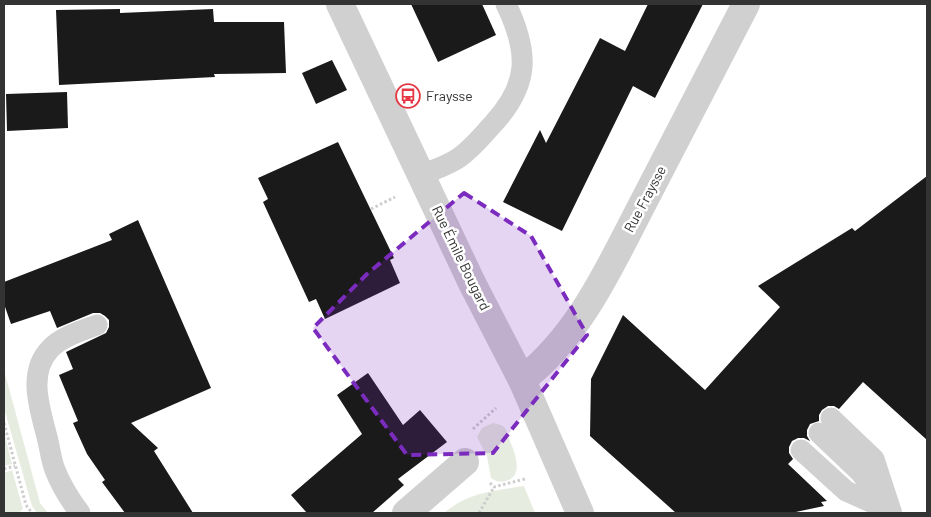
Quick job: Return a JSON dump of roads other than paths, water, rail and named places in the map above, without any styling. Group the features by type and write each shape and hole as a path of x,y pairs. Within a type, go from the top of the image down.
{"street":[{"name":"Rue Émile Bougard","path":"340,4 412,184 472,283 522,380 580,513"},
{"name":"Rue Fraysse","path":"522,380 550,355 595,294 700,96 746,4"},
{"path":"406,513 465,462"}],"lane":[{"path":"412,184 456,159 474,145 506,110 515,96 523,61 519,35 506,4"},
{"path":"80,513 72,503 55,470 38,403 37,384 40,364 49,350 59,341 97,325"},
{"path":"825,425 891,512"},
{"path":"801,450 846,491 891,512"}],"place":[{"name":"Fraysse","path":"408,96"}]}
